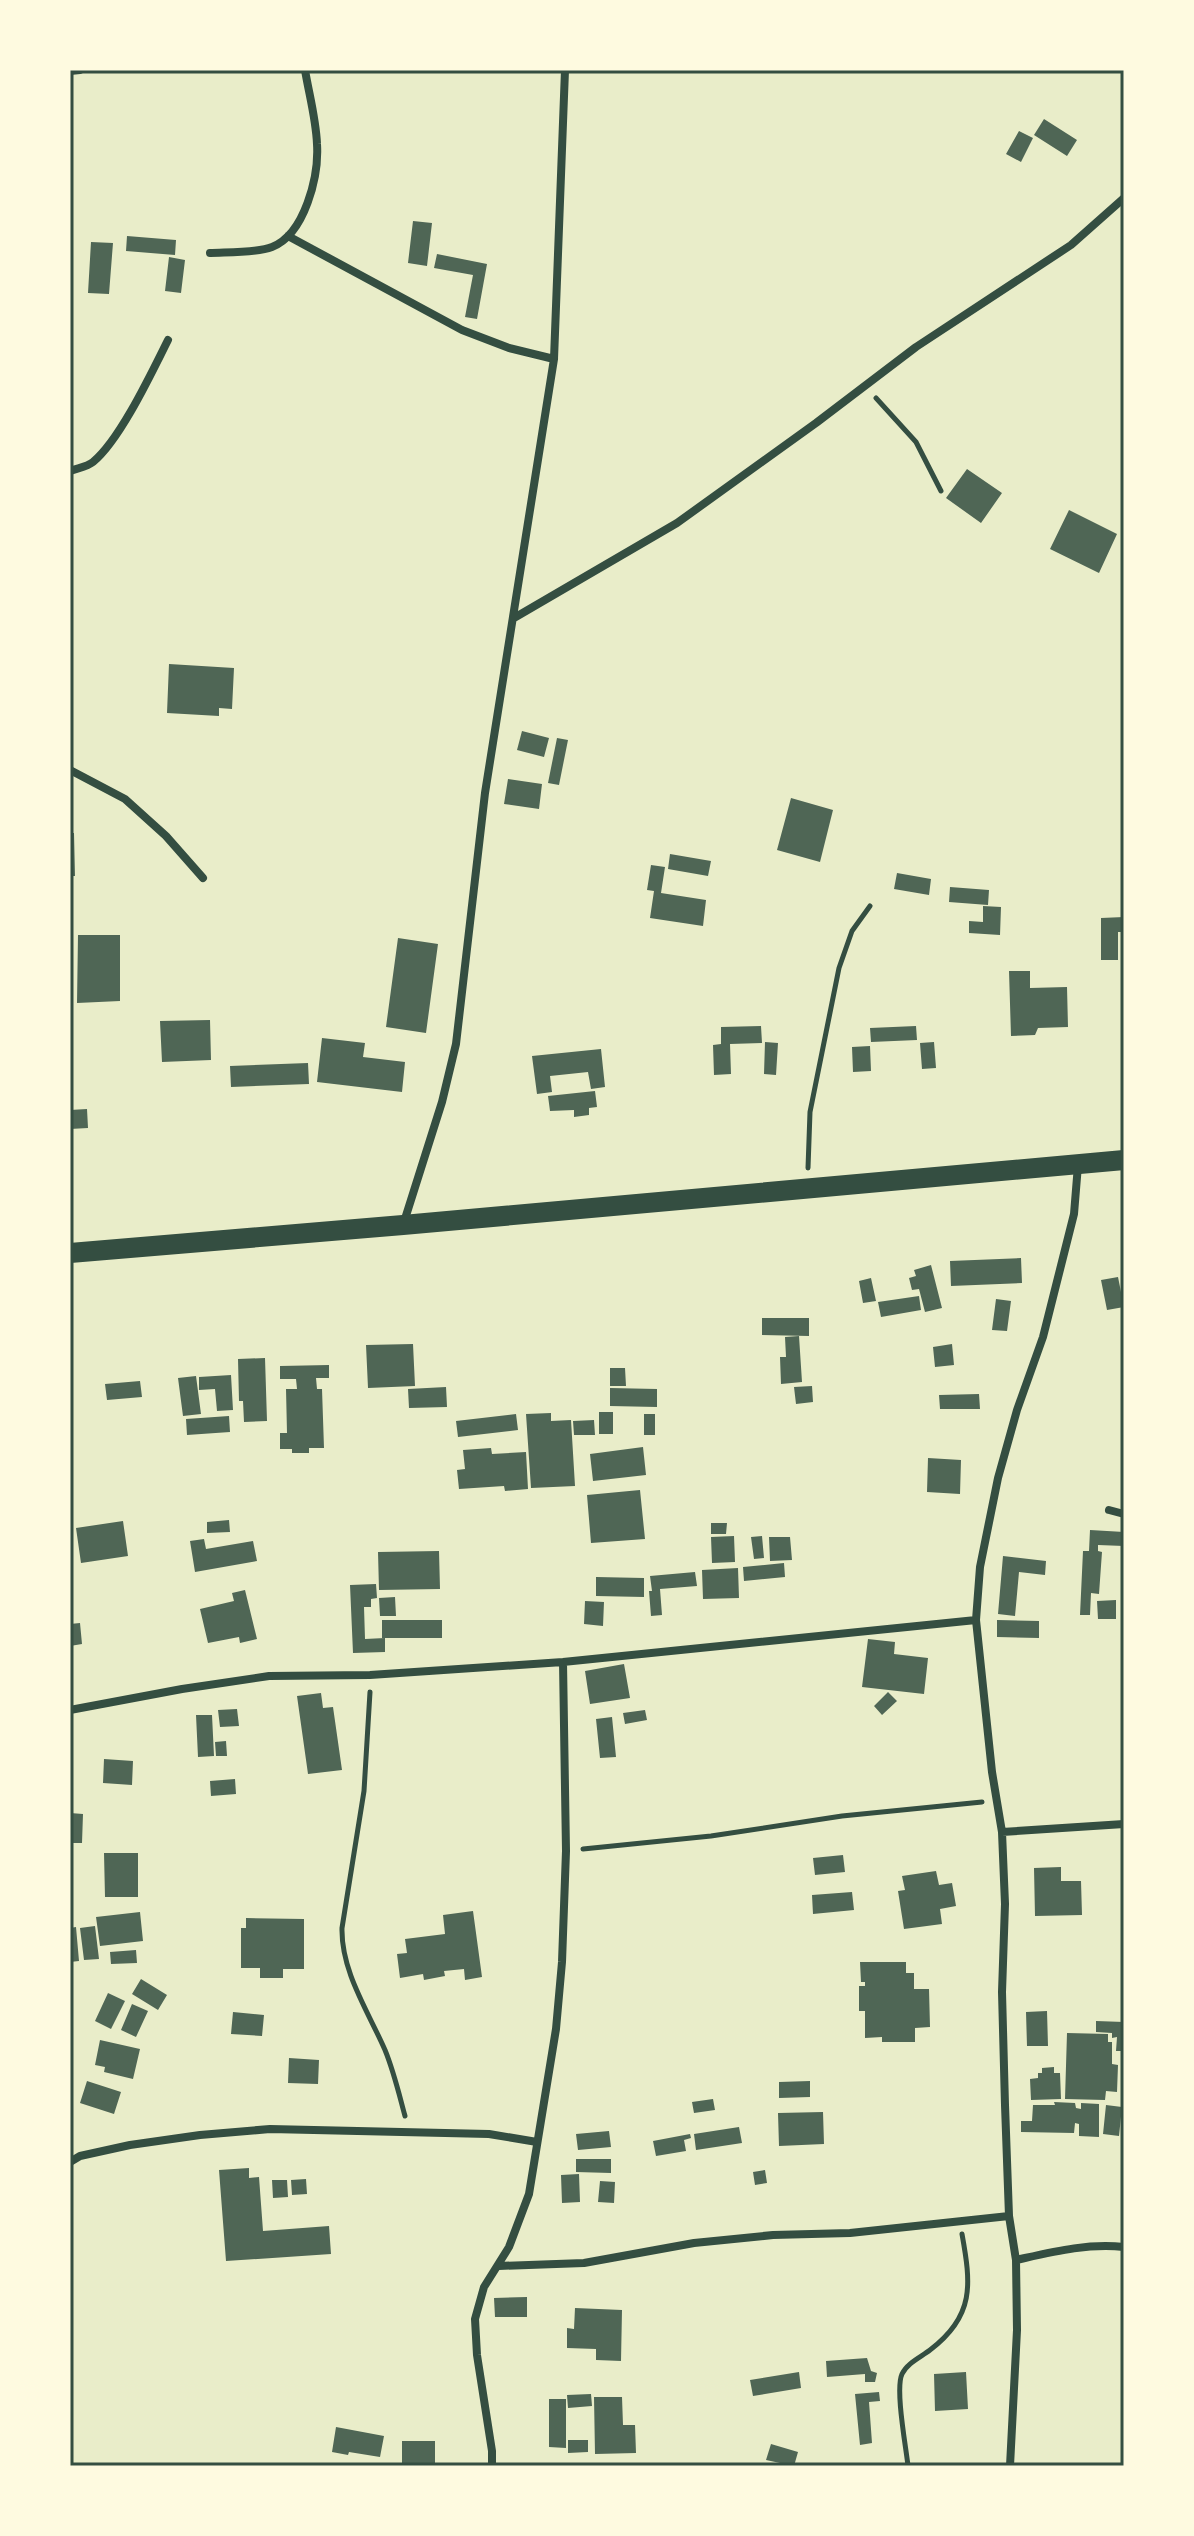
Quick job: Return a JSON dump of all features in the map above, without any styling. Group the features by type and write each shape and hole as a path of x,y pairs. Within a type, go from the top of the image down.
{"highway":[{"path":"70,1253 1124,1160"}],"street":[{"path":"70,71 80,70"},
{"path":"210,253 272,247 288,236 301,221 313,180 318,145 305,70"},
{"path":"403,1225 442,1102 456,1044 485,793 554,359 565,70"},
{"path":"514,618 677,523 916,347 1071,245 1124,198"},
{"path":"288,236 462,330 509,348 554,359"},
{"path":"70,471 91,464 105,450 168,340"},
{"path":"70,770 125,799 166,836 203,878"},
{"path":"1010,2466 1017,2330 1016,2260 1009,2216 1002,1992 1005,1904 1002,1832 976,1620 980,1567 998,1478 1017,1410 1043,1337 1074,1214 1078,1164"},
{"path":"1109,1510 1124,1514"},
{"path":"70,1710 269,1676 370,1675 563,1662 976,1620"},
{"path":"492,2466 475,2319 484,2287 499,2266 529,2194 556,2029 566,1851 563,1662"},
{"path":"1002,1832 1124,1824"},
{"path":"70,2162 80,2156 130,2145 270,2129 489,2134 537,2142"},
{"path":"499,2266 584,2263 694,2243 773,2235 850,2233 1009,2216"},
{"path":"1016,2260 1088,2246 1124,2247"}],"path":[{"path":"864,386 916,442 941,491"},
{"path":"807,1189 810,1112 839,968 852,931 870,906"},
{"path":"370,1675 364,1791 342,1944 348,1968 386,2053 409,2132"},
{"path":"566,1851 996,1800"},
{"path":"908,2466 900,2383 907,2367 951,2330 965,2305 969,2275 959,2222"}],"building":[{"path":"1044,119 1077,140 1067,156 1034,135"},
{"path":"1019,131 1033,138 1021,162 1006,154"},
{"path":"413,221 432,223 427,266 408,263"},
{"path":"127,236 176,240 175,255 126,251"},
{"path":"91,242 113,243 109,294 88,293"},
{"path":"437,254 487,264 477,319 465,317 473,275 434,268"},
{"path":"169,257 185,260 181,293 165,291"},
{"path":"967,469 1002,493 981,523 946,498"},
{"path":"1069,510 1117,534 1099,573 1050,549"},
{"path":"169,664 234,668 232,709 219,708 219,716 167,713"},
{"path":"522,731 549,738 544,757 517,750"},
{"path":"557,738 568,740 559,785 548,783"},
{"path":"508,779 542,784 539,809 504,804"},
{"path":"791,798 833,810 820,862 777,850"},
{"path":"70,833 74,833 75,876 70,876"},
{"path":"670,854 711,861 708,876 668,869"},
{"path":"651,865 665,867 661,893 706,900 703,926 650,918 654,891 647,890"},
{"path":"897,873 931,879 929,895 894,889"},
{"path":"950,887 989,890 988,905 949,902"},
{"path":"983,906 1001,907 1000,935 969,933 969,921 983,922"},
{"path":"1124,917 1124,932 1118,932 1118,960 1101,960 1101,918"},
{"path":"78,935 120,935 120,1001 77,1003"},
{"path":"398,938 438,944 426,1033 386,1027"},
{"path":"1009,971 1030,971 1030,988 1067,987 1068,1027 1038,1028 1035,1035 1011,1036"},
{"path":"210,1020 211,1060 162,1062 160,1021"},
{"path":"761,1026 762,1043 730,1044 731,1074 714,1075 713,1045 721,1044 721,1027"},
{"path":"916,1026 917,1040 871,1042 870,1028"},
{"path":"322,1038 365,1043 363,1057 405,1062 402,1092 317,1082"},
{"path":"765,1042 778,1043 776,1075 764,1074"},
{"path":"934,1042 936,1068 922,1069 920,1043"},
{"path":"870,1046 871,1071 853,1072 852,1047"},
{"path":"601,1049 605,1087 591,1089 588,1072 550,1076 552,1092 537,1094 532,1056"},
{"path":"308,1063 309,1084 231,1087 230,1066"},
{"path":"595,1091 597,1107 589,1108 589,1115 574,1117 574,1110 550,1111 548,1096"},
{"path":"87,1109 88,1128 70,1129 70,1110"},
{"path":"1021,1258 1022,1283 951,1286 950,1261"},
{"path":"931,1265 942,1308 925,1312 919,1289 912,1290 909,1278 916,1276 914,1270"},
{"path":"1118,1277 1124,1307 1107,1310 1101,1280"},
{"path":"871,1278 876,1301 863,1303 859,1281"},
{"path":"919,1296 921,1310 881,1317 878,1302"},
{"path":"996,1299 1011,1301 1007,1331 992,1330"},
{"path":"762,1318 809,1318 809,1336 762,1335"},
{"path":"799,1336 802,1382 781,1384 780,1357 786,1357 785,1337"},
{"path":"413,1344 415,1386 368,1388 366,1345"},
{"path":"952,1344 954,1365 935,1367 933,1347"},
{"path":"265,1358 267,1421 244,1422 243,1401 239,1401 238,1359"},
{"path":"329,1365 329,1378 316,1378 317,1389 322,1389 324,1448 309,1448 309,1453 280,1449 280,1433 287,1433 286,1389 297,1389 296,1379 280,1379 280,1366"},
{"path":"610,1368 625,1368 626,1386 610,1386"},
{"path":"231,1375 233,1410 217,1411 215,1389 199,1390 199,1377"},
{"path":"196,1376 201,1414 183,1416 178,1378"},
{"path":"140,1381 142,1397 107,1400 105,1384"},
{"path":"812,1386 813,1402 796,1404 794,1387"},
{"path":"446,1387 447,1407 409,1408 408,1389"},
{"path":"610,1388 657,1389 657,1407 610,1406"},
{"path":"979,1394 980,1409 940,1409 939,1395"},
{"path":"599,1412 613,1412 613,1434 599,1434"},
{"path":"551,1413 551,1421 571,1420 575,1486 531,1488 526,1414"},
{"path":"516,1414 518,1430 458,1437 456,1421"},
{"path":"644,1414 655,1414 655,1435 644,1435"},
{"path":"229,1416 230,1432 187,1435 186,1419"},
{"path":"594,1420 595,1435 574,1435 573,1421"},
{"path":"643,1447 646,1475 593,1481 590,1454"},
{"path":"491,1448 492,1454 526,1452 528,1489 505,1491 504,1486 459,1489 457,1470 465,1469 463,1450"},
{"path":"928,1458 961,1460 960,1494 927,1492"},
{"path":"640,1490 645,1539 591,1543 587,1495"},
{"path":"229,1520 230,1532 207,1533 207,1522"},
{"path":"123,1521 128,1556 81,1563 76,1528"},
{"path":"711,1523 727,1523 726,1534 711,1534"},
{"path":"1090,1530 1124,1532 1124,1546 1098,1545 1098,1551 1102,1552 1099,1594 1091,1593 1090,1615 1080,1615 1083,1551 1089,1551"},
{"path":"734,1536 735,1562 712,1563 711,1537"},
{"path":"762,1536 764,1558 754,1559 751,1537"},
{"path":"769,1537 790,1537 792,1560 770,1561"},
{"path":"204,1539 206,1549 253,1541 257,1561 195,1572 190,1541"},
{"path":"439,1551 440,1589 379,1590 378,1552"},
{"path":"1003,1556 1046,1561 1045,1575 1019,1572 1015,1616 998,1614"},
{"path":"784,1563 785,1577 744,1581 743,1567"},
{"path":"738,1568 739,1598 703,1599 702,1570"},
{"path":"695,1572 697,1586 660,1589 662,1615 651,1616 650,1576"},
{"path":"596,1577 644,1578 644,1597 596,1596"},
{"path":"376,1584 377,1598 371,1599 371,1607 364,1607 365,1639 385,1638 385,1652 353,1653 350,1585"},
{"path":"245,1590 257,1639 240,1643 239,1637 208,1643 200,1609 234,1601 232,1593"},
{"path":"395,1597 396,1616 380,1616 379,1598"},
{"path":"1116,1600 1116,1619 1098,1619 1097,1601"},
{"path":"585,1601 604,1602 603,1626 584,1624"},
{"path":"382,1620 442,1620 442,1638 382,1638"},
{"path":"997,1620 1039,1621 1039,1638 997,1637"},
{"path":"80,1623 82,1644 70,1646 70,1624"},
{"path":"868,1639 895,1642 894,1654 928,1658 924,1694 862,1687"},
{"path":"624,1664 630,1698 590,1704 585,1671"},
{"path":"888,1692 897,1701 882,1715 874,1706"},
{"path":"321,1693 323,1708 333,1707 342,1770 308,1774 297,1696"},
{"path":"237,1709 239,1726 220,1727 218,1710"},
{"path":"645,1710 647,1720 625,1724 623,1713"},
{"path":"196,1715 212,1715 214,1756 198,1757"},
{"path":"612,1717 616,1757 600,1758 596,1719"},
{"path":"226,1741 227,1756 216,1756 215,1742"},
{"path":"104,1759 133,1761 132,1785 103,1783"},
{"path":"235,1779 236,1794 211,1796 210,1781"},
{"path":"70,1813 83,1814 82,1843 70,1843"},
{"path":"104,1853 138,1853 138,1897 105,1897"},
{"path":"843,1855 845,1872 815,1875 813,1858"},
{"path":"1061,1867 1061,1881 1081,1881 1082,1915 1035,1916 1034,1868"},
{"path":"936,1871 939,1885 952,1883 956,1906 940,1909 942,1924 904,1929 898,1891 905,1890 902,1876"},
{"path":"852,1892 854,1910 813,1914 812,1895"},
{"path":"473,1911 482,1977 465,1980 464,1969 444,1971 445,1976 424,1980 423,1974 400,1978 397,1954 407,1953 405,1939 445,1934 443,1915"},
{"path":"140,1912 143,1941 100,1946 96,1917"},
{"path":"246,1918 304,1919 304,1969 283,1969 283,1978 260,1978 260,1968 241,1968 241,1928 246,1928"},
{"path":"95,1926 99,1959 84,1960 80,1928"},
{"path":"76,1927 79,1961 70,1962 70,1928"},
{"path":"136,1950 137,1963 111,1964 110,1952"},
{"path":"860,1962 906,1962 906,1973 914,1973 914,1989 929,1989 930,2027 915,2028 915,2042 882,2042 882,2037 865,2038 865,2011 859,2011 859,1986 865,1986 865,1982 861,1982"},
{"path":"141,1979 167,1995 158,2010 132,1994"},
{"path":"108,1993 125,2001 111,2029 95,2021"},
{"path":"132,2004 148,2011 136,2037 121,2030"},
{"path":"1047,2011 1048,2046 1027,2046 1026,2012"},
{"path":"233,2012 264,2015 262,2036 231,2034"},
{"path":"1096,2021 1124,2022 1124,2051 1116,2051 1117,2037 1112,2038 1112,2033 1096,2032"},
{"path":"1067,2033 1108,2034 1108,2042 1112,2042 1112,2064 1118,2065 1117,2092 1106,2091 1105,2100 1065,2099"},
{"path":"100,2040 140,2049 133,2079 104,2072 105,2067 95,2065"},
{"path":"289,2058 319,2060 318,2084 288,2083"},
{"path":"1054,2067 1054,2073 1060,2073 1061,2099 1031,2100 1030,2079 1038,2078 1042,2068"},
{"path":"87,2081 121,2092 114,2114 80,2103"},
{"path":"810,2081 810,2097 779,2098 779,2082"},
{"path":"713,2099 715,2110 694,2113 692,2102"},
{"path":"1054,2102 1075,2103 1076,2108 1081,2109 1081,2103 1099,2104 1099,2137 1079,2136 1079,2124 1075,2123 1074,2133 1021,2132 1021,2121 1032,2121 1033,2105 1055,2105"},
{"path":"1106,2105 1122,2107 1119,2136 1103,2134"},
{"path":"823,2112 824,2144 779,2146 778,2113"},
{"path":"739,2127 742,2143 696,2150 694,2134"},
{"path":"609,2131 611,2147 578,2150 576,2134"},
{"path":"690,2134 691,2138 684,2140 686,2151 656,2156 653,2141"},
{"path":"576,2159 611,2159 611,2173 576,2172"},
{"path":"249,2168 249,2178 259,2177 263,2231 329,2226 331,2254 226,2261 219,2170"},
{"path":"765,2170 767,2183 755,2185 753,2172"},
{"path":"579,2174 580,2202 562,2203 561,2175"},
{"path":"306,2179 307,2194 292,2195 291,2180"},
{"path":"272,2180 287,2180 288,2197 273,2198"},
{"path":"600,2181 615,2182 614,2203 598,2202"},
{"path":"527,2297 527,2317 495,2317 494,2298"},
{"path":"575,2308 622,2310 621,2361 596,2360 596,2349 567,2348 567,2328 574,2329"},
{"path":"867,2358 871,2371 877,2373 875,2382 865,2382 865,2374 827,2377 826,2361"},
{"path":"799,2372 801,2388 753,2396 750,2380"},
{"path":"966,2372 968,2409 935,2411 934,2374"},
{"path":"879,2392 880,2401 869,2402 872,2443 860,2445 855,2394"},
{"path":"591,2394 592,2406 568,2408 567,2395"},
{"path":"594,2397 622,2397 623,2425 635,2425 636,2453 595,2454"},
{"path":"549,2399 566,2399 566,2448 549,2447"},
{"path":"336,2427 384,2436 380,2457 332,2452"},
{"path":"568,2440 588,2440 588,2452 568,2453"},
{"path":"402,2441 435,2441 435,2466 402,2466"},
{"path":"771,2444 798,2452 794,2466 766,2460"}]}
